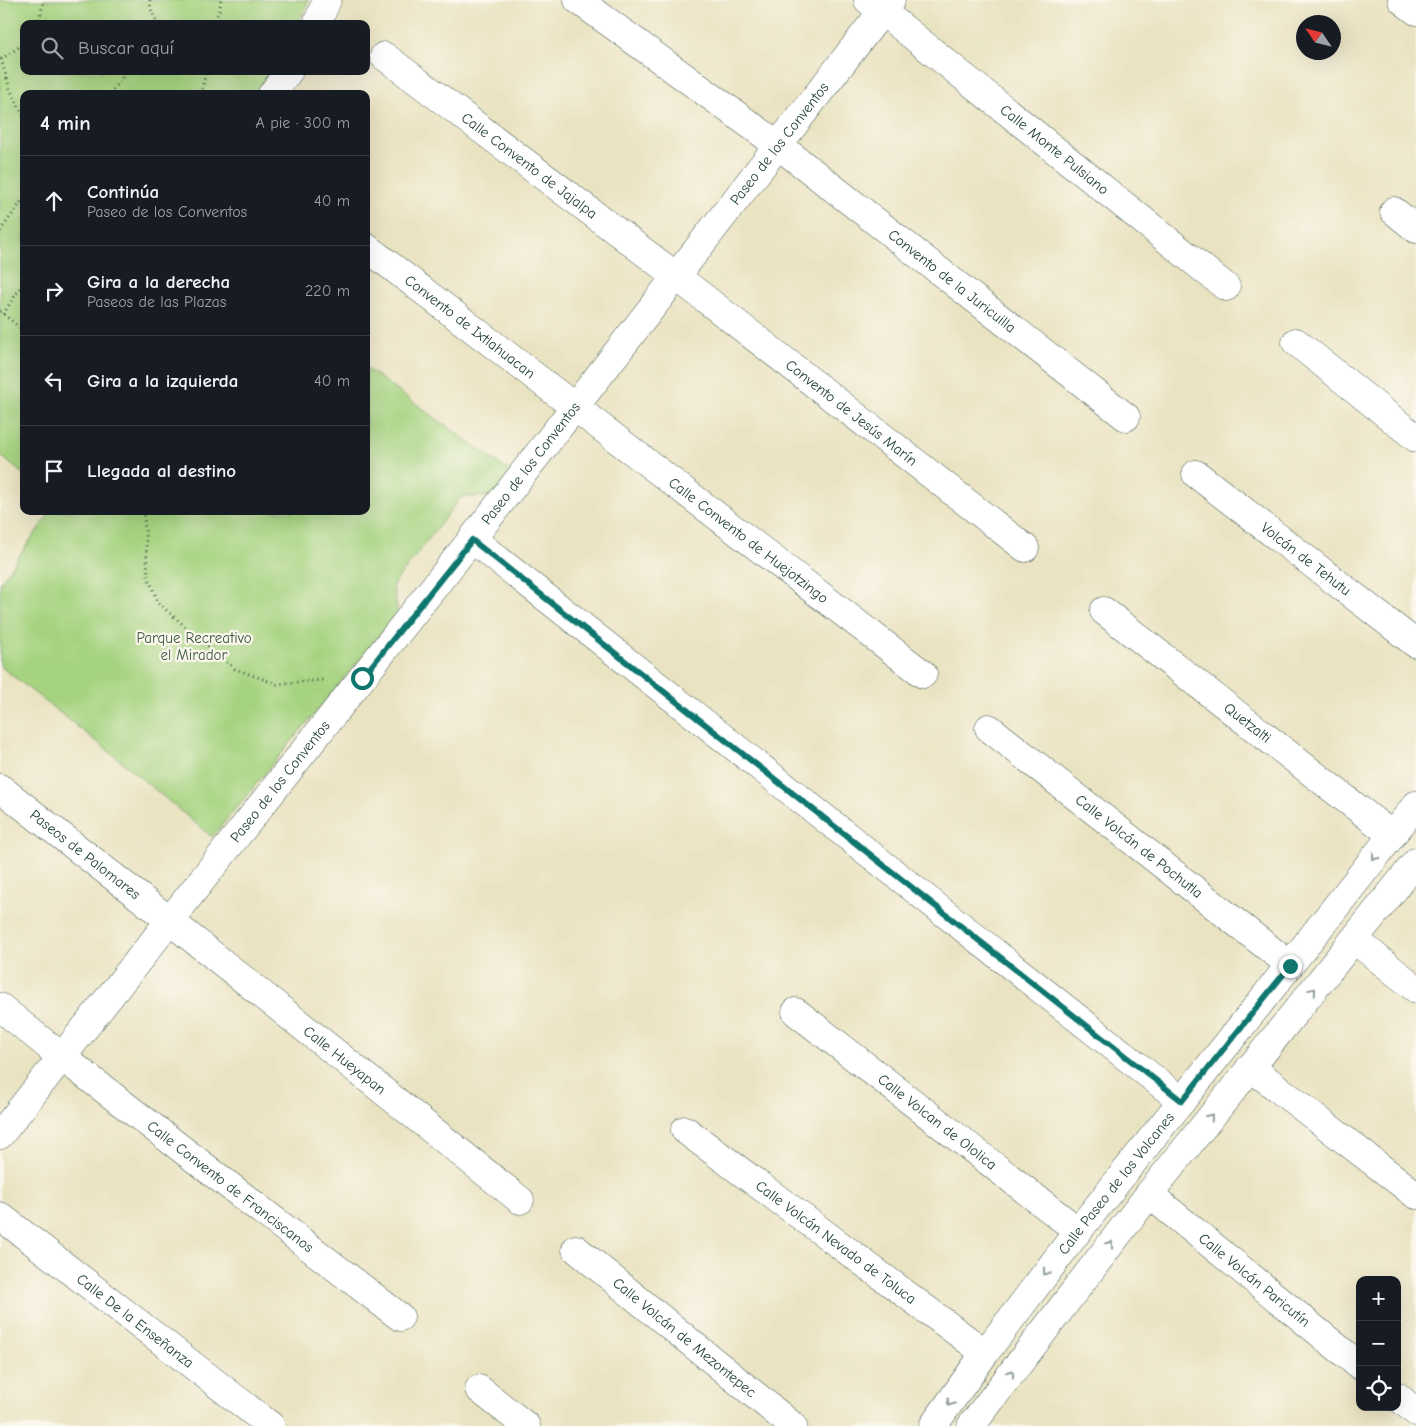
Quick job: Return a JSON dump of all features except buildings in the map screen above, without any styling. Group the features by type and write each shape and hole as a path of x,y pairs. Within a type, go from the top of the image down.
{"street":[{"path":"319,20 327,0"},
{"name":"Convento de la Juricuilla","path":"578,0 778,145 1126,417"},
{"path":"1402,0 1416,11"},
{"name":"Paseo de los Conventos","path":"0,1135 472,540 778,145 881,4"},
{"name":"Calle Monte Pulsiano","path":"881,4 1226,287"},
{"name":"Calle Convento de Jajalpa","path":"384,56 676,276"},
{"path":"275,90 286,75"},
{"path":"1394,211 1416,229"},
{"name":"Convento de Ixtlahuacan","path":"370,250 575,407"},
{"name":"Convento de Jesús Marín","path":"676,276 1025,548"},
{"path":"1296,342 1416,438"},
{"name":"Calle Convento de Huejotzingo","path":"575,407 923,674"},
{"name":"Volcán de Tehutu","path":"1196,474 1416,644"},
{"path":"472,540 1182,1101"},
{"name":"Quetzalti","path":"1104,611 1392,835"},
{"name":"Calle Volcán de Pochutla","path":"989,728 1290,966"},
{"name":"Paseos de Palomares","path":"0,788 169,920"},
{"name":"Calle Paseo de los Volcanes","path":"933,1426 985,1353 1078,1230 1290,966 1416,805"},
{"name":"Calle Paseo de los Volcanes","path":"971,1426 1149,1194 1416,862"},
{"name":"Calle Hueyapan","path":"169,920 520,1200"},
{"path":"1355,940 1416,989"},
{"name":"Calle Convento de Franciscanos","path":"0,1007 62,1057 400,1317"},
{"name":"Calle Volcan de Ololica","path":"796,1012 1078,1230"},
{"path":"1250,1067 1416,1195"},
{"name":"Calle Volcán Nevado de Toluca","path":"685,1130 985,1353"},
{"name":"Calle Volcán Paricutín","path":"1149,1194 1356,1363"},
{"name":"Calle De la Enseñanza","path":"0,1216 272,1426"},
{"name":"Calle Volcán de Mezontepec","path":"576,1249 793,1426"},
{"path":"479,1389 526,1426"},
{"path":"1401,1399 1416,1412"}],"path":[{"path":"39,20 44,0"},
{"path":"150,0 150,7 156,20"},
{"path":"214,20 219,12 221,0"},
{"path":"20,46 0,59 10,89 20,109"},
{"path":"113,90 125,75"},
{"path":"202,90 205,75"},
{"path":"0,231 20,204"},
{"path":"20,287 1,312 20,328"},
{"path":"144,515 148,576 158,603 235,669 277,684 362,678"}],"green space":[{"path":"0,0 309,0 300,20 20,20 20,75 270,75 258,90 20,90 20,472 0,455"},
{"name":"Parque Recreativo el Mirador","path":"370,371 512,473 496,496 461,497 393,585 398,613 212,837 105,748 0,666 0,583 48,515 370,515"}],"route":[{"path":"362,678 472,540 1182,1101 1290,966"}]}
